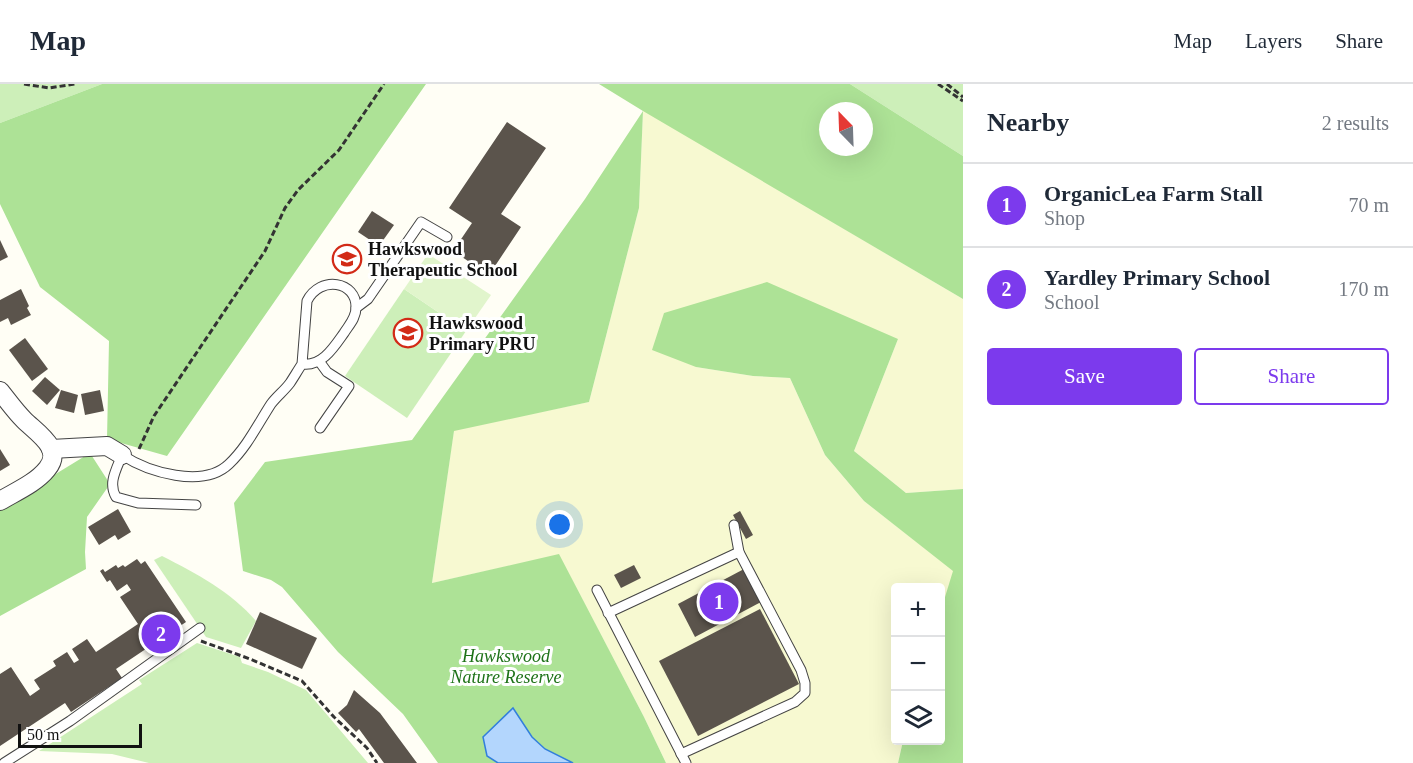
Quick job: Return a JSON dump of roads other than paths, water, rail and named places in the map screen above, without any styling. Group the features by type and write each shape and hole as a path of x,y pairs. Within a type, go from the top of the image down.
{"street":[{"path":"0,391 46,442 52,459 49,467 41,475 0,501"},
{"path":"46,442 107,446 127,459"}],"lane":[{"path":"356,308 368,299 421,222 447,237"},
{"path":"196,505 138,502 116,497 112,490 113,478 127,459 180,477 203,476 228,465 302,364 307,301 311,293 330,283 340,285 351,295 356,308 354,318 330,353 310,365 302,364"},
{"path":"319,361 327,372 349,386 320,428"},
{"path":"681,754 795,702 805,693 806,683 801,670 739,552 734,525"},
{"path":"608,614 739,552"},
{"path":"597,590 686,763"},
{"path":"4,763 70,721 200,628"}],"water":[{"path":"513,708 532,737 545,749 573,763 498,763 487,756 483,737"}],"place":[{"name":"Hawkswood Therapeutic School","path":"347,259"},
{"name":"Hawkswood Primary PRU","path":"408,333"},
{"name":"OrganicLea Farm Stall","path":"719,602"},
{"name":"Yardley Primary School","path":"161,634"}],"park label":[{"name":"Hawkswood Nature Reserve","path":"506,666"}]}
